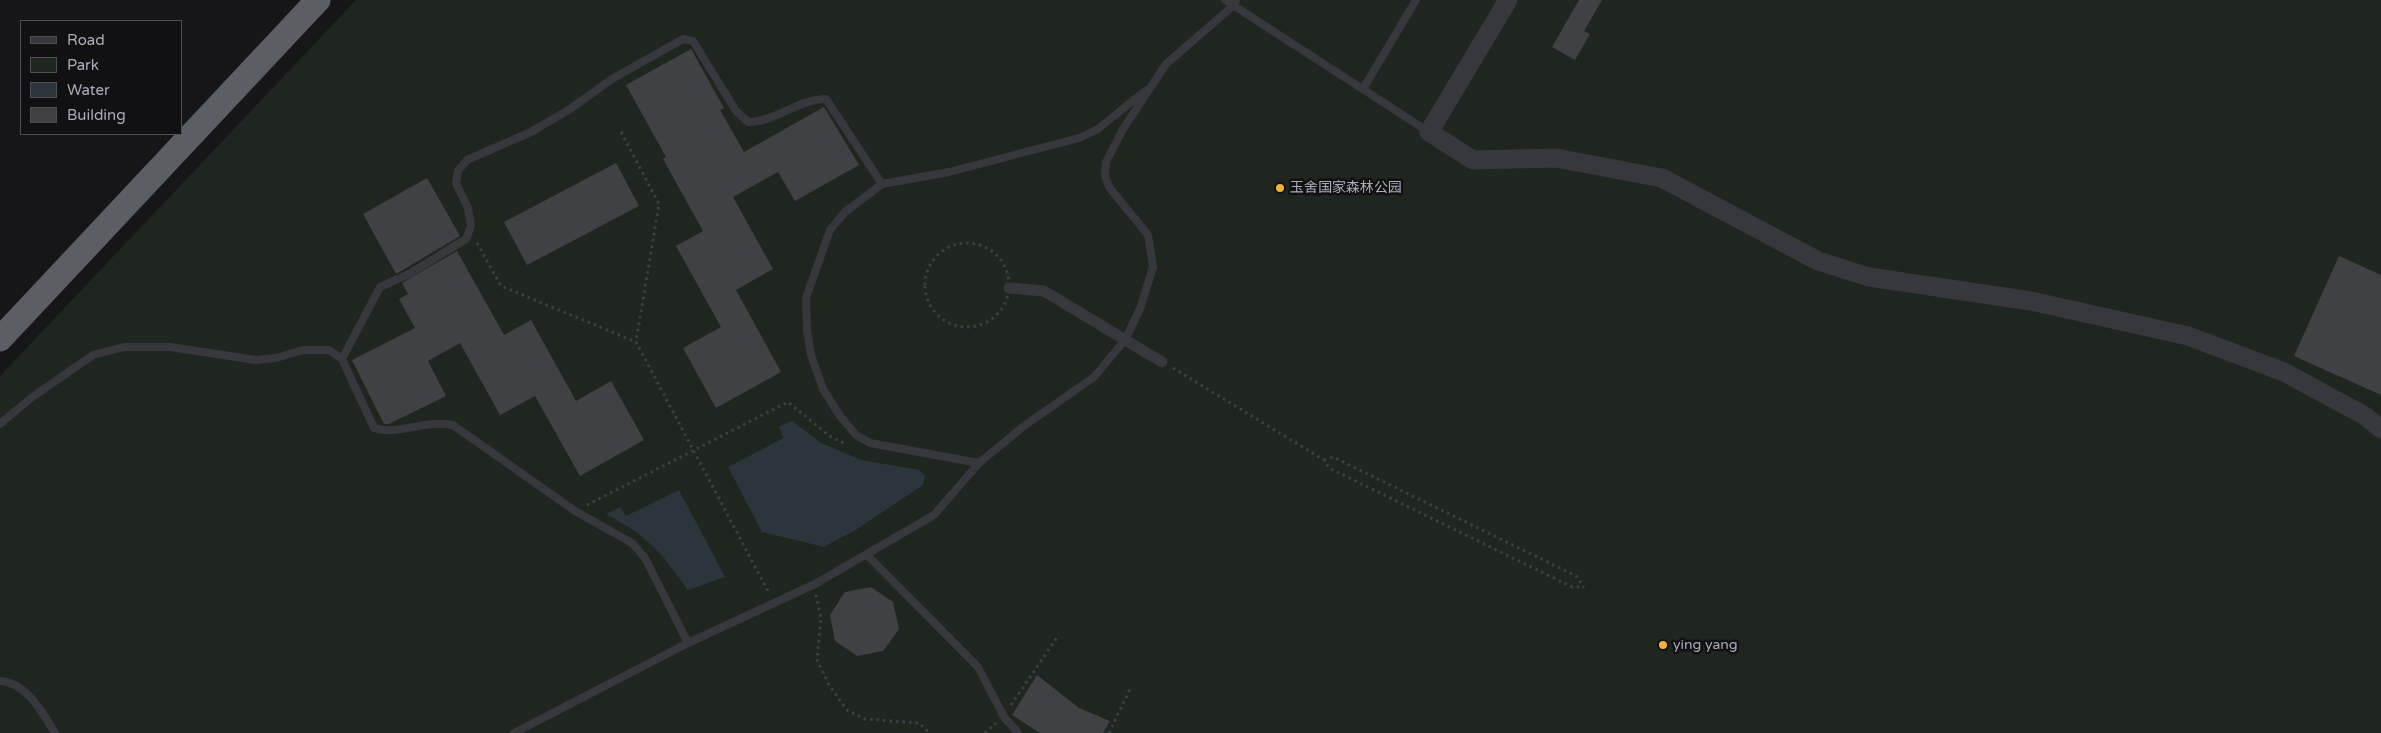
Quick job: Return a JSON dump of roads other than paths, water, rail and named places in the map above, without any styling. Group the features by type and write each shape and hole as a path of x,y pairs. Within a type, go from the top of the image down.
{"highway":[{"path":"0,339 318,0"}],"street":[{"path":"1508,0 1429,132 1473,160 1556,158 1662,178 1818,261 1869,277 2030,301 2188,336 2284,372 2366,416 2381,429"},
{"path":"1009,288 1044,291 1162,362"}],"lane":[{"path":"1225,0 1234,3 1429,132"},
{"path":"1363,89 1416,0"},
{"path":"514,733 688,643 814,584 934,515 979,462 1024,426 1094,377 1125,340 1140,309 1153,267 1152,249 1148,235 1109,187 1105,175 1106,162 1123,129 1166,64 1234,3"},
{"path":"342,359 380,287 409,274 466,239 471,226 470,217 468,208 456,183 458,171 467,160 531,132 570,109 612,79 683,39 693,41 736,111 748,122 762,122 815,99 826,100 882,184"},
{"path":"979,462 870,443 856,435 840,416 823,388 811,355 807,330 806,298 830,230 845,212 882,184 949,172 1079,138 1098,129 1150,87"},
{"path":"0,424 31,398 93,355 124,347 170,347 256,360 276,358 304,350 329,350 342,359 374,428 384,431 439,422 453,425 575,511 632,543 645,558 688,643"},
{"path":"867,555 978,667 1004,717 1018,733"},
{"path":"0,681 7,681 29,696 55,733"}],"water":[{"path":"792,421 821,443 861,460 919,470 925,476 923,485 857,529 824,547 762,532 728,467 784,438 779,427"},
{"path":"679,490 725,577 688,590 661,554 637,532 606,514 620,507 626,516"}],"place":[{"name":"玉舍国家森林公园","path":"1280,188"},
{"name":"ying yang","path":"1663,645"}]}
